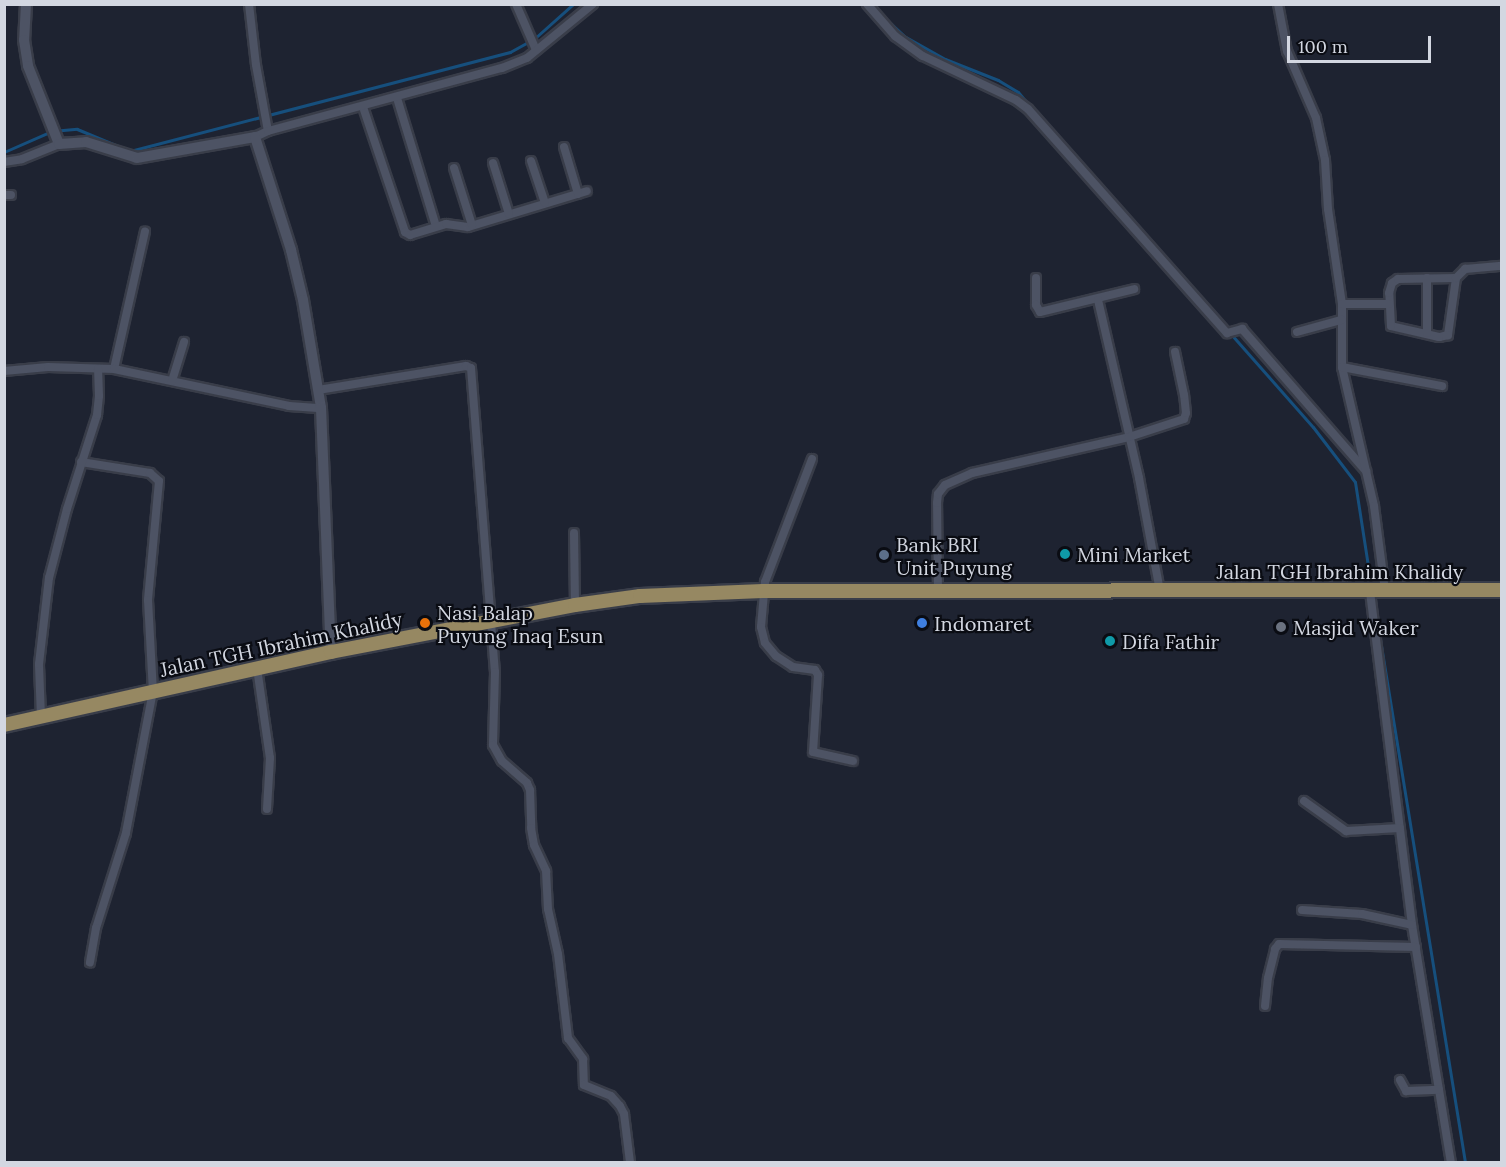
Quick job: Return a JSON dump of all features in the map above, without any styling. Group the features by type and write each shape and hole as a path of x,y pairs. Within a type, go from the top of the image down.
{"main road":[{"name":"Jalan TGH Ibrahim Khalidy","path":"4,725 331,652 492,620 640,596 763,591 1502,590"}],"street":[{"path":"26,4 24,40 28,66 58,142"},
{"path":"249,4 267,129"},
{"path":"516,4 533,43"},
{"path":"4,162 22,159 58,142 86,142 137,158 255,137 267,129 363,107 502,68 527,58 533,43 593,4"},
{"path":"867,4 895,36 923,56 1016,100 1028,108 1185,287 1234,331 1245,331 1366,471"},
{"path":"1278,4 1287,51 1308,97 1321,137 1342,304 1342,367 1374,506 1377,591 1400,828 1412,925 1451,1162"},
{"path":"397,98 436,226"},
{"path":"363,107 405,232 410,236 449,223 464,227 472,225 587,191"},
{"path":"255,137 291,250 303,300 321,408 331,652"},
{"path":"564,147 578,194"},
{"path":"531,161 545,203"},
{"path":"493,163 509,214"},
{"path":"454,168 472,225"},
{"path":"114,369 144,231"},
{"path":"1456,278 1395,280 1390,286 1389,304 1392,327 1443,337 1449,333 1456,278 1465,269 1502,266"},
{"path":"1036,278 1036,305 1040,312 1134,290"},
{"path":"1427,278 1427,333"},
{"path":"1098,300 1160,591"},
{"path":"1342,304 1389,304"},
{"path":"1297,332 1341,320"},
{"path":"172,381 184,342"},
{"path":"938,592 937,503 938,494 945,485 972,473 1129,437 1176,422 1186,416 1174,352"},
{"path":"318,390 470,366 492,620 495,672 494,745 502,761 526,783 530,790 531,828 534,845 546,871 548,909 558,954 569,1042 583,1059 584,1085 611,1096 620,1106 630,1162"},
{"path":"4,371 48,367 114,369 289,406 321,408"},
{"path":"1342,367 1442,386"},
{"path":"41,717 39,664 49,578 81,462 97,415 98,369"},
{"path":"812,459 763,591 761,627 765,643 776,656 793,667 815,670 818,675 812,751 816,754 853,761"},
{"path":"81,462 150,473 159,479 148,600 153,691 126,833 98,918 90,962"},
{"path":"574,532 575,605"},
{"path":"257,668 270,758 267,809"},
{"path":"1304,801 1346,831 1400,828"},
{"path":"1302,910 1371,915 1395,923 1412,925"},
{"path":"1265,1006 1268,978 1275,950 1279,944 1416,946"},
{"path":"1400,1080 1406,1091 1439,1090"}],"waterway":[{"path":"4,152 52,131 77,129 130,151 510,52 535,38 573,4"},
{"path":"885,18 904,36 945,59 998,80 1018,92 1029,105"},
{"path":"1230,333 1313,427 1355,482 1371,585"},
{"path":"1379,633 1465,1162"}],"place":[{"name":"Mini Market","path":"1065,554"},
{"name":"Bank BRI Unit Puyung","path":"884,555"},
{"name":"Nasi Balap Puyung Inaq Esun","path":"425,623"},
{"name":"Indomaret","path":"922,623"},
{"name":"Masjid Waker","path":"1281,627"},
{"name":"Difa Fathir","path":"1110,641"}]}
